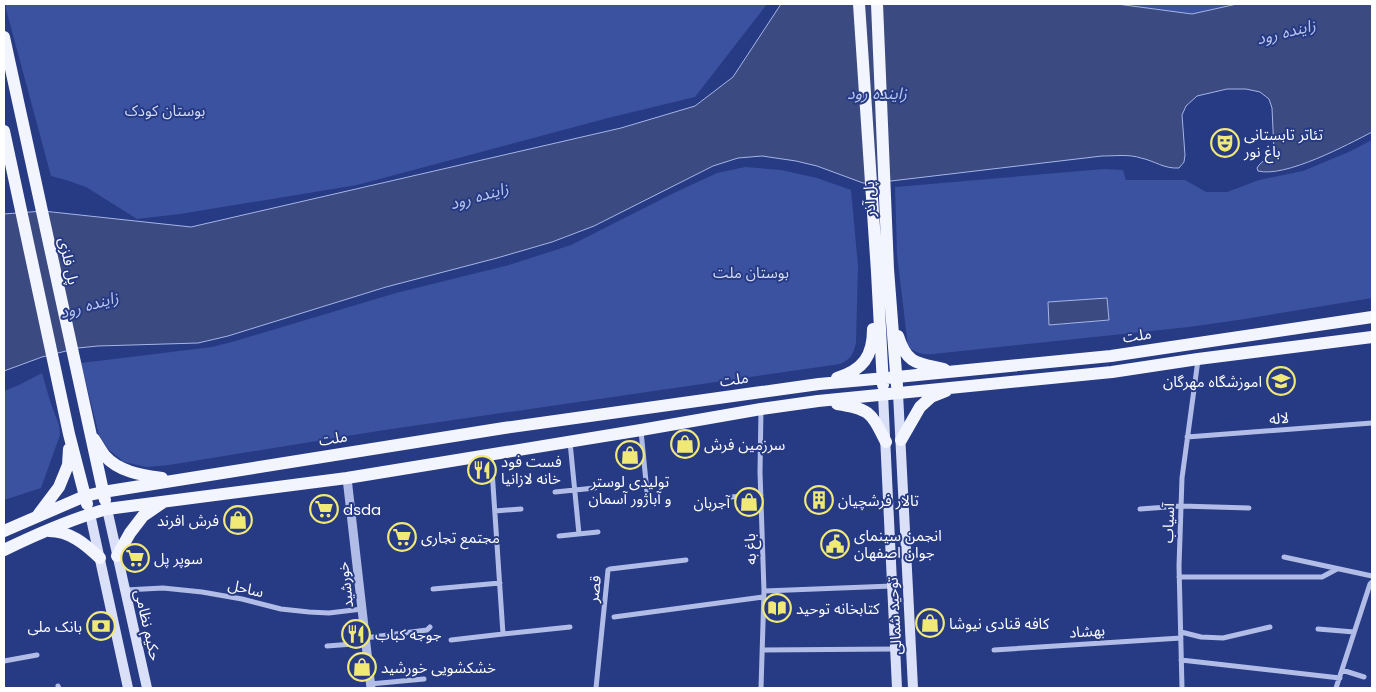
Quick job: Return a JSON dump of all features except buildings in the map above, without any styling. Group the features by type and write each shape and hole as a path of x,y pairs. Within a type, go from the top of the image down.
{"main road":[{"name":"پل آذر","path":"859,4 883,270 892,316 898,393"},
{"name":"پل آذر","path":"877,4 883,270 883,394"},
{"name":"پل فلزی","path":"4,37 107,509"},
{"path":"4,131 69,434 90,514 128,688"},
{"path":"819,384 847,375 858,369 866,360 872,348 873,339 872,291 883,270"},
{"path":"892,316 905,354 919,364 954,372"},
{"name":"ملت","path":"4,531 85,496 103,492 494,429 819,384 1111,356 1372,317"},
{"path":"4,550 44,531 107,509 347,478 818,401 1112,372 1372,337"},
{"path":"900,440 920,406 931,397 958,386"},
{"name":"توحید شمالی","path":"898,393 913,688"},
{"name":"توحید شمالی","path":"883,394 897,688"},
{"path":"818,401 856,406 866,411 874,419 886,442"},
{"path":"89,432 105,456 115,465 139,475 174,480"},
{"path":"36,517 59,487 68,465 69,434"},
{"path":"117,556 130,533 143,516 164,502"},
{"name":"حکیم نظامی","path":"107,509 147,688"},
{"path":"44,531 56,531 70,535 86,545 100,558"}],"street":[{"name":"آسیاب","path":"1182,688 1179,577 1182,478 1198,359"},
{"name":"باغ به","path":"760,688 764,597 761,409"},
{"name":"لاله","path":"1187,437 1372,423"},
{"path":"641,430 648,502"},
{"path":"570,442 580,534"},
{"path":"491,454 503,634"},
{"name":"خورشید","path":"347,478 371,686"},
{"path":"555,492 595,488"},
{"path":"731,497 761,496"},
{"path":"1140,509 1181,506 1249,508"},
{"path":"495,511 521,509"},
{"path":"559,536 598,532"},
{"path":"1284,557 1372,576"},
{"name":"قصر","path":"596,688 608,570 686,560"},
{"path":"1179,577 1322,577 1337,569"},
{"path":"1336,688 1372,582"},
{"path":"432,588 500,583"},
{"path":"764,591 892,586"},
{"name":"ساحل","path":"124,590 163,588 202,592 281,609 308,612 329,613 362,609"},
{"path":"614,617 764,597"},
{"path":"327,646 426,630 430,627"},
{"path":"451,640 570,627"},
{"name":"بهشاد","path":"994,650 1181,635 1223,638 1270,627"},
{"path":"1318,629 1354,632"},
{"path":"762,650 896,649"},
{"path":"4,661 36,654"},
{"path":"1182,660 1340,678"},
{"path":"1342,670 1364,677"},
{"path":"371,686 424,679"}],"green space":[{"name":"بوستان کودک","path":"6,4 767,4 695,97 608,118 357,185 180,214 137,219 86,187 51,176"},
{"path":"1117,4 1237,4 1192,14"},
{"path":"1372,140 1372,298 1189,327 933,354 920,353 908,347 897,254 895,187 1104,169 1123,170 1126,180 1185,180 1206,192 1227,192 1259,180 1303,171"},
{"name":"بوستان ملت","path":"745,167 781,170 817,178 851,190 858,266 856,343 851,356 840,364 378,431 169,465 147,467 124,462 108,449 99,435 81,363 212,347 396,293 509,265 571,245 717,173"},
{"path":"42,373 59,425 60,435 41,488 4,500 4,391"}],"water":[{"name":"زاینده رود","path":"781,4 1117,4 1192,14 1237,4 1372,4 1372,132 1332,152 1299,165 1284,170 1258,171 1259,165 1274,151 1272,108 1269,99 1260,92 1246,89 1227,89 1197,96 1186,106 1182,115 1185,155 1184,162 1179,168 1164,166 1132,156 1102,156 863,183 817,166 796,161 762,156 738,158 713,166 594,226 552,242 497,258 386,287 228,336 198,343 78,348 42,357 4,371 4,214 43,211 191,227 621,128 695,106 733,77"},
{"path":"1107,298 1109,320 1049,325 1048,302"}],"place":[{"name":"تئاتر تابستانی باغ نور","path":"1225,143"},
{"name":"اموزشگاه مهرگان","path":"1281,381"},
{"name":"سرزمین فرش","path":"685,444"},
{"name":"تولیدی لوستر و آباژور آسمان","path":"630,455"},
{"name":"فست فود خانه لازانیا","path":"482,470"},
{"name":"تالار فرشچیان","path":"819,500"},
{"name":"آجربان","path":"749,502"},
{"name":"dsda","path":"324,509"},
{"name":"فرش افرند","path":"238,520"},
{"name":"مجتمع تجاری","path":"402,537"},
{"name":"انجمن سینمای جوان اصفهان","path":"835,544"},
{"name":"سوپر پل","path":"135,558"},
{"name":"کتابخانه توحید","path":"777,608"},
{"name":"کافه قنادی نیوشا","path":"930,623"},
{"name":"بانک ملی","path":"101,626"},
{"name":"جوجه کباب","path":"356,634"},
{"name":"خشکشویی خورشید","path":"362,667"}]}
